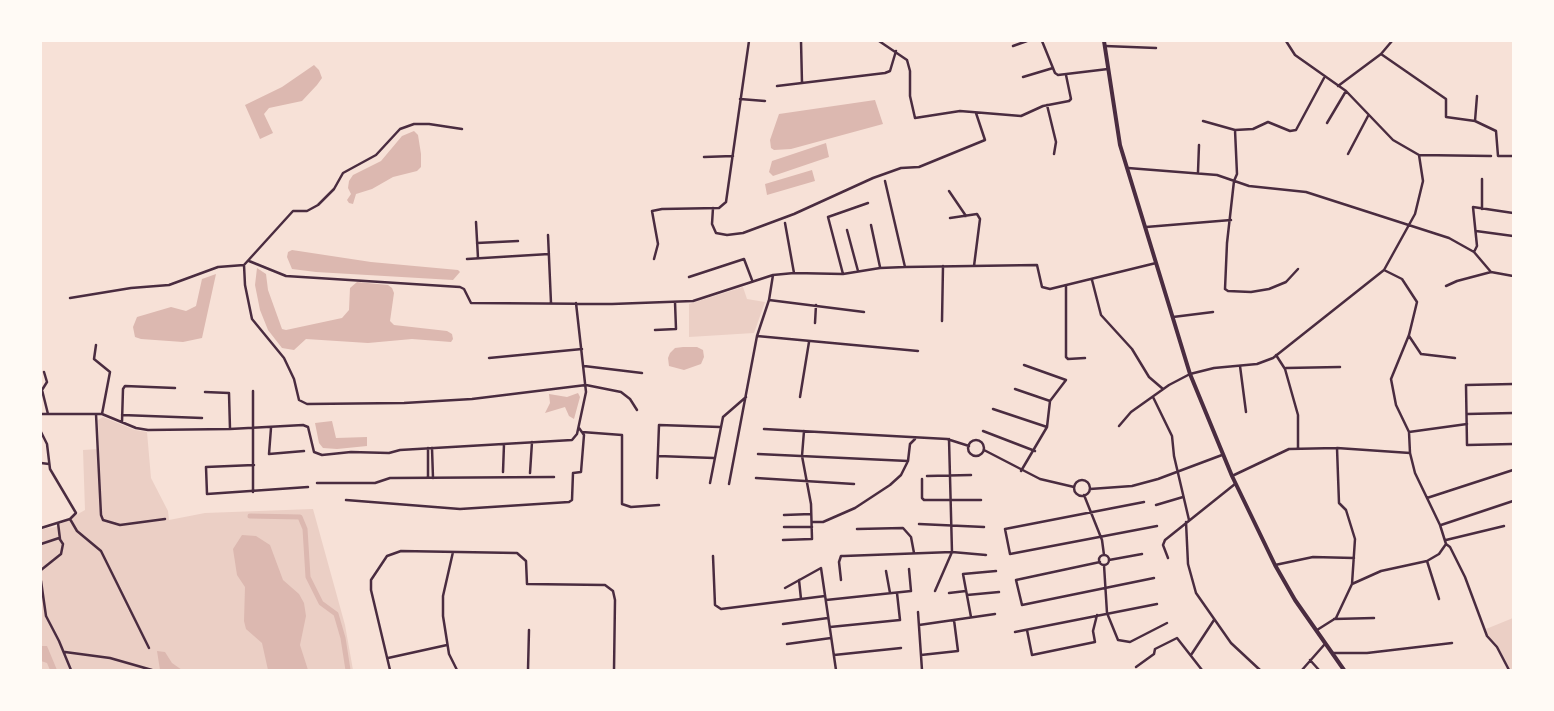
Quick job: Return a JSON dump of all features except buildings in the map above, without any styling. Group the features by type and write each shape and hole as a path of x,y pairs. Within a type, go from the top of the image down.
{"main road":[{"path":"1104,43 1120,145 1190,374 1235,484 1276,565 1315,631 1344,670"}],"street":[{"path":"654,259 658,244 652,211 712,208 724,206 726,202 749,41"},
{"path":"801,41 802,83"},
{"path":"878,41 904,56 909,65 910,96 915,118 949,111 1021,116 1047,105 1069,101 1071,99 1066,75"},
{"path":"888,46 890,41"},
{"path":"1013,46 1027,41"},
{"path":"1042,41 1055,73 1066,75 1108,69"},
{"path":"1286,41 1295,55 1324,78 1346,91 1393,140 1420,155 1491,156"},
{"path":"1338,86 1381,54 1392,41"},
{"path":"1104,43 1156,48"},
{"path":"777,86 888,72 893,65 896,51"},
{"path":"1381,54 1446,99 1446,116 1475,121 1496,131 1498,156 1513,156"},
{"path":"1023,77 1053,68"},
{"path":"1203,120 1235,130 1253,129 1268,122 1290,130 1296,130 1324,78"},
{"path":"1327,123 1346,91"},
{"path":"1475,121 1477,96"},
{"path":"740,99 765,102"},
{"path":"1047,105 1056,142 1054,154"},
{"path":"712,208 712,224 716,232 727,235 743,233 794,214 873,178 901,168 919,166 985,140 976,113"},
{"path":"1348,154 1368,116"},
{"path":"70,298 131,288 169,285 218,267 244,265 249,262 293,211 307,212 318,205 334,189 343,173 376,155 400,129 414,124 429,124 462,129"},
{"path":"1235,130 1238,174 1234,181 1227,243 1226,290 1251,292 1269,289 1286,282 1298,269"},
{"path":"1198,172 1199,146"},
{"path":"1119,426 1131,412 1163,389 1190,374 1214,368 1257,364 1276,355 1384,270 1415,214 1423,188 1420,155"},
{"path":"704,157 732,156"},
{"path":"1126,168 1198,172 1217,175 1249,186 1306,192 1449,238 1474,252 1491,272"},
{"path":"1482,179 1482,209"},
{"path":"885,181 905,267"},
{"path":"949,191 966,216"},
{"path":"843,274 828,217 868,203"},
{"path":"1474,252 1477,246 1473,207 1513,213"},
{"path":"950,218 977,214 980,219 974,266"},
{"path":"1144,228 1231,220"},
{"path":"476,222 478,258"},
{"path":"785,223 794,273"},
{"path":"871,225 880,268"},
{"path":"847,230 858,271"},
{"path":"1476,231 1513,236"},
{"path":"548,235 551,303"},
{"path":"477,243 518,241"},
{"path":"467,259 549,254"},
{"path":"689,278 744,259 752,280"},
{"path":"249,262 286,276 460,286 464,289 470,303 693,301 752,280 773,275 794,273 843,274 880,268 943,266 1037,266 1045,289 1066,286 1156,264"},
{"path":"244,265 245,285 252,319 284,358 294,379 299,400 307,404 404,403 462,400 586,385 621,392 630,399 637,410"},
{"path":"942,321 943,266"},
{"path":"1384,270 1402,279 1417,302 1409,335 1391,378 1396,405 1409,432 1410,453 1415,472 1446,542 1464,577 1487,636 1497,647 1509,670"},
{"path":"1446,286 1457,281 1491,272 1513,276"},
{"path":"729,484 757,336 769,300 773,275"},
{"path":"1092,280 1101,315 1132,349 1149,377 1163,389"},
{"path":"1066,286 1066,357 1068,360 1085,358"},
{"path":"769,300 864,312"},
{"path":"576,302 586,385 576,439"},
{"path":"655,330 676,329 676,302"},
{"path":"815,323 816,306"},
{"path":"1172,318 1213,312"},
{"path":"1409,335 1421,354 1456,358"},
{"path":"757,336 918,351"},
{"path":"800,397 809,341"},
{"path":"96,345 94,359 110,370 102,414"},
{"path":"489,358 583,349"},
{"path":"1276,355 1286,368 1298,416 1298,448"},
{"path":"1021,471 1047,427 1050,401 1066,380 1024,365"},
{"path":"584,366 642,374"},
{"path":"1240,366 1246,412"},
{"path":"1286,368 1340,367"},
{"path":"44,372 47,382 42,390 48,414"},
{"path":"1513,384 1466,385 1467,445 1513,444"},
{"path":"122,422 123,389 125,386 175,388"},
{"path":"1016,389 1050,401"},
{"path":"253,391 255,428 253,492"},
{"path":"205,392 229,393 230,429"},
{"path":"710,483 723,418 747,396"},
{"path":"1153,397 1172,436 1187,521 1188,564 1196,593 1231,643 1260,670"},
{"path":"993,409 1047,427"},
{"path":"1467,414 1513,413"},
{"path":"41,414 102,414 136,428 148,430 306,426 314,452 322,455 351,452 389,453 400,450 584,439"},
{"path":"96,414 101,515 103,520 120,525 165,519"},
{"path":"122,415 202,418"},
{"path":"1409,432 1467,424"},
{"path":"657,478 659,425 720,427"},
{"path":"271,428 269,454 304,451"},
{"path":"346,500 460,509 567,502 572,500 573,473 581,472 584,439 579,428"},
{"path":"764,429 950,439 969,446"},
{"path":"783,540 812,539 812,522 802,456 804,431"},
{"path":"983,431 1034,451"},
{"path":"41,432 47,444 49,464 75,511 75,515 70,520 41,528"},
{"path":"582,432 622,435 622,504 631,507 659,505"},
{"path":"812,522 823,522 855,508 890,485 901,475 908,462 910,444 916,438"},
{"path":"934,591 952,552 950,439"},
{"path":"969,446 972,442 979,441 984,450 1021,471 1040,479 1074,487"},
{"path":"530,473 532,442"},
{"path":"503,472 504,444"},
{"path":"969,446 970,452 974,455 979,455 984,450"},
{"path":"428,448 428,478"},
{"path":"432,448 433,478"},
{"path":"1232,476 1289,449 1337,448 1410,453"},
{"path":"1315,631 1334,619 1352,584 1355,539 1346,510 1339,503 1337,448"},
{"path":"758,454 908,462"},
{"path":"1084,495 1090,489 1132,486 1158,479 1222,455"},
{"path":"658,456 714,458"},
{"path":"41,463 49,464"},
{"path":"254,465 206,468 207,494 308,487"},
{"path":"1427,498 1513,470"},
{"path":"927,476 971,475"},
{"path":"318,482 375,483 390,478 554,477"},
{"path":"756,478 854,484"},
{"path":"922,479 922,500 981,500"},
{"path":"1084,495 1076,493 1074,487 1076,482 1083,480 1089,484 1090,489"},
{"path":"1168,558 1163,543 1187,521 1235,484"},
{"path":"1084,495 1101,537 1104,555 1109,560"},
{"path":"1156,505 1183,496"},
{"path":"1440,525 1513,501"},
{"path":"1144,502 1005,529 1010,554 1156,526"},
{"path":"784,515 811,514"},
{"path":"70,520 77,531 101,551 149,648"},
{"path":"41,570 62,551 64,544 60,539 58,523"},
{"path":"918,524 984,526"},
{"path":"1352,584 1381,571 1427,561 1439,554 1446,542 1504,526"},
{"path":"784,527 812,528"},
{"path":"857,529 903,528 911,537 914,553"},
{"path":"41,544 60,539"},
{"path":"390,670 371,590 371,580 374,573 387,556 394,552 454,552 516,553 526,561 527,584 605,585 613,591 615,600 614,670"},
{"path":"454,552 443,596 447,644 457,670"},
{"path":"841,580 838,562 841,556 952,552 986,555"},
{"path":"1104,565 1109,560 1142,554"},
{"path":"1100,562 1099,558 1104,555"},
{"path":"713,556 716,605 722,609 825,596"},
{"path":"1276,565 1312,556 1354,558"},
{"path":"1427,561 1440,599"},
{"path":"1154,578 1106,587 1022,605 1016,580 1100,562 1104,565 1106,587 1107,613 1118,640 1130,642 1167,622"},
{"path":"784,588 821,568 836,670"},
{"path":"826,600 911,591 909,569"},
{"path":"886,571 890,594"},
{"path":"971,617 964,574 996,571"},
{"path":"799,580 801,599"},
{"path":"41,581 46,616 71,670"},
{"path":"949,593 966,591"},
{"path":"967,595 998,592"},
{"path":"830,628 900,620 897,593"},
{"path":"1015,632 1157,604"},
{"path":"918,612 922,670"},
{"path":"919,626 995,614"},
{"path":"1027,630 1032,655 1095,642 1093,631 1097,615"},
{"path":"783,624 828,618"},
{"path":"1334,619 1374,618"},
{"path":"920,655 958,651 954,620"},
{"path":"1191,655 1214,620"},
{"path":"528,670 529,630"},
{"path":"787,644 831,638"},
{"path":"1136,668 1154,654 1155,649 1172,638 1177,638 1202,670"},
{"path":"1331,654 1367,653 1452,643"},
{"path":"388,658 447,644"},
{"path":"1302,670 1324,644"},
{"path":"834,656 901,648"},
{"path":"64,652 82,653 152,669"},
{"path":"1310,660 1319,670"}],"shaded area":[{"path":"314,65 319,70 322,78 317,85 302,101 269,108 264,114 273,133 260,139 245,105 282,87"},
{"path":"875,100 883,124 791,149 774,150 771,148 770,140 779,114"},
{"path":"414,131 418,135 421,167 417,171 393,177 372,189 356,194 353,204 349,203 347,200 351,194 348,188 349,181 353,175 381,161 402,136"},
{"path":"826,143 829,157 773,176 769,172 772,161"},
{"path":"812,170 815,181 767,195 765,184"},
{"path":"292,250 371,262 458,270 460,272 453,280 292,269 287,257 288,252"},
{"path":"257,268 266,274 268,290 282,329 286,330 342,318 349,310 350,288 357,282 388,285 392,288 394,293 390,321 394,325 447,331 452,334 453,339 451,342 412,339 368,343 306,339 294,350 282,348 268,330 260,310 255,285"},
{"path":"216,274 202,338 183,342 135,337 133,327 137,317 171,307 186,311 196,306 202,279"},
{"path":"743,287 747,299 765,302 754,333 689,337 689,304"},
{"path":"697,347 703,350 704,357 701,364 684,370 669,366 668,358 670,353 675,348"},
{"path":"578,393 580,397 574,419 569,416 565,407 545,413 550,403 549,394 567,397"},
{"path":"103,417 135,430 147,432 151,478 168,511 169,520 205,513 313,509 345,625 353,670 41,670 41,529 55,527 85,510 83,450 99,449 98,420"},
{"path":"332,421 336,438 367,437 367,446 337,449 323,448 319,443 315,423"},
{"path":"242,535 256,536 270,545 283,580 299,594 304,603 306,616 300,645 308,670 268,670 262,643 246,629 244,621 245,587 237,575 233,549"},
{"path":"1513,618 1513,670 1510,670 1498,646 1488,636 1486,629"},
{"path":"41,646 47,646 57,670 50,670 47,663 41,661"},
{"path":"157,651 165,652 172,663 182,670 160,670"}],"waterway":[{"path":"250,516 300,517 305,529 308,577 321,603 336,614 343,638 348,670"}]}
